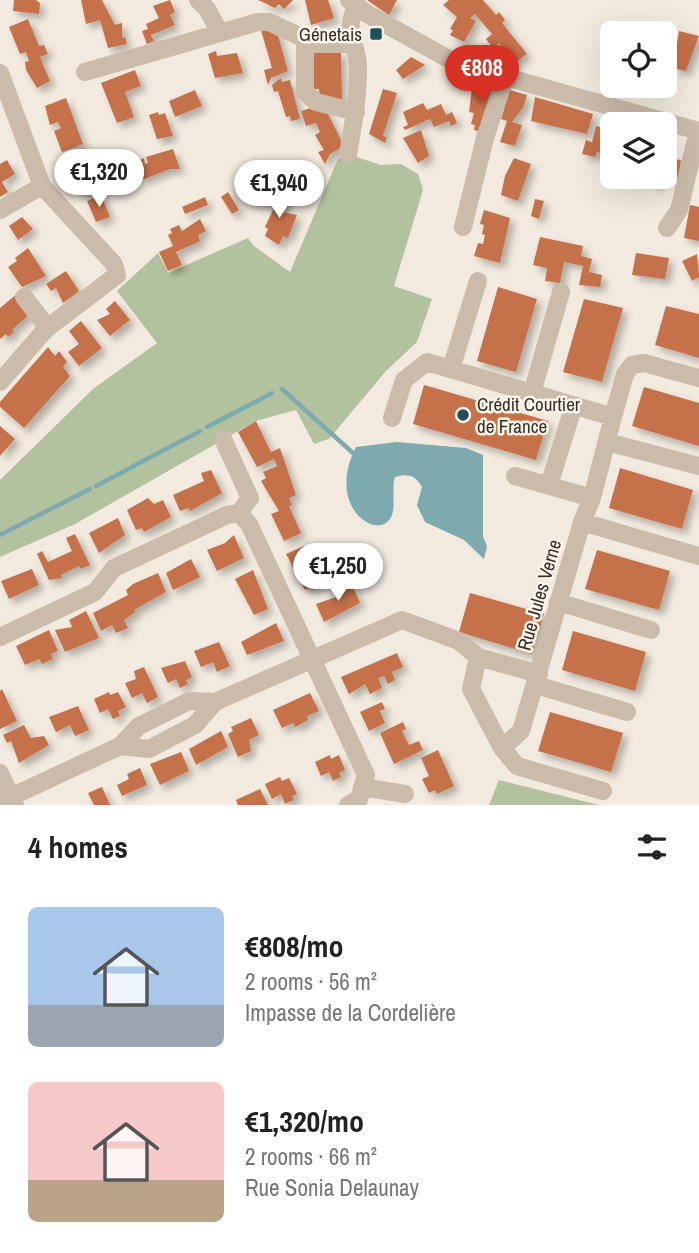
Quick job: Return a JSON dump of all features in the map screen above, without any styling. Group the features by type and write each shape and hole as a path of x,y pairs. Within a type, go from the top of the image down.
{"street":[{"path":"198,0 207,9 219,32"},
{"path":"348,154 356,112 358,68 357,54 351,44 349,31 353,3 456,63 698,131 679,210 667,228"},
{"path":"85,72 219,32 269,22 316,44 351,44"},
{"path":"305,39 305,92 316,102 356,112"},
{"path":"0,73 42,186 116,270 111,282 48,328 0,383"},
{"path":"463,227 485,138 505,78"},
{"path":"0,210 42,186"},
{"path":"451,369 478,281"},
{"path":"532,393 561,292"},
{"path":"24,297 48,328"},
{"path":"392,418 404,380 427,362 613,417"},
{"path":"582,522 592,498 625,374 632,365 644,363 699,378"},
{"path":"549,485 574,405"},
{"path":"0,637 95,592 114,568 227,515 239,513 250,498 223,439"},
{"path":"607,442 699,466"},
{"path":"515,476 592,498"},
{"path":"239,513 249,523 366,775 359,799 348,805"},
{"name":"Rue Jules Verne","path":"502,748 521,731 582,522 699,556"},
{"path":"558,603 650,630"},
{"path":"120,746 149,749 195,725 215,702 391,623 411,620 458,642 478,657 627,712"},
{"path":"478,657 471,689 502,748 517,766 603,791"},
{"path":"0,774 9,802 120,746 139,726 188,701 215,702"},
{"path":"362,787 405,794"}],"green space":[{"path":"348,154 380,165 401,164 418,174 423,190 394,286 432,299 417,342 386,371 329,439 314,444 296,410 256,421 75,524 0,557 0,480 93,389 157,343 117,291 158,253 168,273 248,238 254,246 290,272 338,159"},
{"path":"499,780 599,805 489,805"}],"water":[{"path":"397,442 466,448 483,455 483,536 487,546 484,559 464,540 425,522 417,505 422,487 411,476 395,477 393,510 386,523 367,523 358,515 350,503 347,488 348,469 356,447"}],"building":[{"path":"14,0 36,0 40,3 39,14 13,11"},
{"path":"81,0 102,0 115,25 122,23 122,38 125,37 127,44 108,48 100,20 86,24"},
{"path":"170,0 175,12 170,15 175,25 151,35 154,41 147,44 142,31 148,29 146,24 159,18 153,6"},
{"path":"258,0 293,0 284,9 279,4 275,8"},
{"path":"305,0 328,0 334,18 311,25"},
{"path":"367,0 397,0 389,15"},
{"path":"449,0 483,0 496,15 499,12 505,20 502,23 527,54 516,62 499,43 493,48 486,39 492,34 475,14 470,18 476,21 464,42 450,35 453,30 450,29 457,17 443,5"},
{"path":"28,19 39,46 44,45 48,54 40,57 50,81 37,88 26,70 25,62 29,61 26,52 20,54 9,27"},
{"path":"261,30 277,32 288,71 271,78 268,85 264,70 272,68"},
{"path":"679,31 699,36 686,71 677,69"},
{"path":"216,51 217,56 237,53 243,73 215,78 208,54"},
{"path":"341,52 342,101 320,97 319,89 314,89 314,53"},
{"path":"411,57 425,65 403,79 396,70"},
{"path":"135,70 141,86 125,92 134,117 117,123 101,83"},
{"path":"281,78 282,82 290,80 300,119 291,121 290,116 286,117 278,91 274,92 272,85"},
{"path":"484,83 498,87 482,132 474,130 475,125 471,124 474,113 469,112 472,88 482,90"},
{"path":"383,89 397,93 383,136 387,137 385,143 369,134"},
{"path":"506,89 527,95 523,108 512,122 522,125 515,146 500,142 507,121 501,119 504,109 500,108"},
{"path":"195,90 202,106 175,117 169,101"},
{"path":"535,97 593,114 587,134 531,121"},
{"path":"66,98 83,144 62,152 54,131 61,128 58,122 50,125 45,106"},
{"path":"423,103 427,110 441,104 446,115 452,112 457,123 451,126 449,121 434,127 430,119 405,130 403,127 408,125 403,112"},
{"path":"314,107 325,108 344,146 330,154 325,164 318,152 324,150 315,135 320,132 316,123 306,126 301,111"},
{"path":"158,112 159,115 165,113 173,136 157,139 149,115"},
{"path":"596,126 600,127 600,153 597,152 595,157 582,154 586,140 592,142"},
{"path":"421,130 429,156 418,163 403,138"},
{"path":"173,149 180,169 170,169 142,180 135,162 144,158 145,164 148,163 146,157"},
{"path":"87,153 100,188 83,195 77,180 70,183 62,163"},
{"path":"514,158 531,164 518,201 501,195 505,176"},
{"path":"677,159 681,160 677,182"},
{"path":"7,160 15,174 2,182 8,192 0,197 0,164"},
{"path":"249,176 265,200 261,205 257,199 252,201 241,185"},
{"path":"228,192 239,210 232,214 221,197"},
{"path":"274,192 288,198 282,212 297,215 288,238 283,236 279,245 265,236 268,229 265,227 275,206 266,202"},
{"path":"101,195 110,217 96,222 87,201"},
{"path":"205,197 208,205 185,214 182,207"},
{"path":"535,199 544,201 539,219 531,216"},
{"path":"690,205 699,207 699,241 684,238"},
{"path":"484,210 510,218 500,263 474,256 478,243 483,244 485,235 482,234 484,225 480,224"},
{"path":"22,217 33,229 18,240 9,226"},
{"path":"200,219 206,231 198,235 200,241 176,252 182,265 168,271 159,252 173,246 168,235 172,233 170,229 179,225 182,231"},
{"path":"540,237 583,246 581,256 592,259 589,272 602,275 600,287 579,285 583,266 564,262 560,283 545,281 547,268 533,265"},
{"path":"28,248 46,276 22,287 8,267"},
{"path":"636,253 669,258 665,279 632,275"},
{"path":"697,254 699,277 692,281 682,261"},
{"path":"66,271 79,291 63,303 56,288 51,291 46,284"},
{"path":"498,287 537,299 516,372 477,361"},
{"path":"18,293 31,313 12,330 14,332 0,339 0,308"},
{"path":"584,299 623,308 602,382 563,372"},
{"path":"115,301 130,320 110,336 97,320 110,314 106,309"},
{"path":"666,306 699,314 699,358 655,345"},
{"path":"81,321 102,348 79,366 68,352 79,344 69,331"},
{"path":"48,347 55,356 59,351 67,362 63,367 70,376 24,428 0,407 0,402"},
{"path":"424,385 548,421 536,460 413,424"},
{"path":"644,387 699,403 699,446 632,426"},
{"path":"256,421 271,452 280,448 296,495 289,498 292,505 289,506 301,533 284,541 271,514 279,511 261,481 266,478 263,472 277,466 274,459 257,467 238,432"},
{"path":"0,426 15,439 0,456"},
{"path":"620,468 693,490 682,529 609,508"},
{"path":"211,470 222,493 190,511 188,508 180,511 173,495 204,481 201,473"},
{"path":"148,498 154,504 163,500 171,517 144,532 142,528 136,530 127,510"},
{"path":"118,518 125,535 99,553 89,533"},
{"path":"75,534 90,565 80,569 79,566 61,575 62,578 49,580 37,554 42,551 48,562 72,551 66,538"},
{"path":"234,535 244,558 217,571 207,550 225,543"},
{"path":"304,546 319,584 305,590 286,554"},
{"path":"597,550 670,571 659,610 585,589"},
{"path":"191,559 200,577 173,590 166,573"},
{"path":"32,569 39,585 9,599 1,581"},
{"path":"253,570 268,609 254,615 235,579"},
{"path":"158,573 166,592 134,610 136,612 124,620 128,628 116,633 112,625 101,631 93,613 128,595 126,590 133,584"},
{"path":"352,585 360,603 324,622 316,604 336,597 332,589 339,586 341,590"},
{"path":"470,593 544,614 532,654 459,632"},
{"path":"86,611 99,638 65,652 55,630 72,627 69,620"},
{"path":"276,623 284,641 247,655 241,642"},
{"path":"49,630 58,651 51,654 53,659 42,664 39,659 25,665 16,646"},
{"path":"573,631 646,652 635,691 562,670"},
{"path":"219,642 230,666 217,672 213,662 201,667 194,651"},
{"path":"397,653 403,667 392,672 395,680 388,684 384,676 378,678 382,688 370,694 365,684 349,694 341,677"},
{"path":"185,661 192,677 186,680 188,684 180,688 176,679 168,683 161,668"},
{"path":"144,667 158,697 147,703 142,693 132,698 125,683 136,679 134,671"},
{"path":"2,689 17,721 0,729 0,691"},
{"path":"109,692 110,695 118,692 126,707 118,711 120,716 113,719 108,709 100,713 94,699"},
{"path":"310,693 319,711 307,716 308,720 295,727 293,723 282,728 273,710"},
{"path":"382,702 385,709 380,711 385,723 369,731 360,712"},
{"path":"78,706 89,730 75,736 70,725 56,732 49,717"},
{"path":"550,712 623,733 611,772 538,751"},
{"path":"251,718 259,735 249,740 251,751 238,757 228,734 233,731 231,727"},
{"path":"403,722 406,729 402,731 409,745 419,741 423,750 394,764 380,733"},
{"path":"24,725 31,738 44,736 49,745 19,763 11,741 7,743 3,735"},
{"path":"221,731 228,747 196,765 189,749"},
{"path":"438,750 454,786 437,794 435,790 429,793 422,779 429,776 421,758"},
{"path":"181,752 189,771 160,785 150,764"},
{"path":"330,755 331,759 339,755 345,770 339,773 341,777 333,781 329,772 321,776 315,762"},
{"path":"140,768 147,785 122,796 117,785 129,779 127,774"},
{"path":"280,777 282,781 289,778 297,794 292,796 294,800 285,804 281,794 272,799 265,784"},
{"path":"102,787 110,805 94,805 88,793"},
{"path":"260,789 268,805 238,805 236,800"}],"waterway":[{"path":"282,389 353,453"},
{"path":"207,427 272,393"},
{"path":"96,486 200,431"},
{"path":"0,535 90,489"}],"place":[{"name":"Génetais","path":"376,34"},
{"name":"Crédit Courtier de France","path":"463,415"}]}
